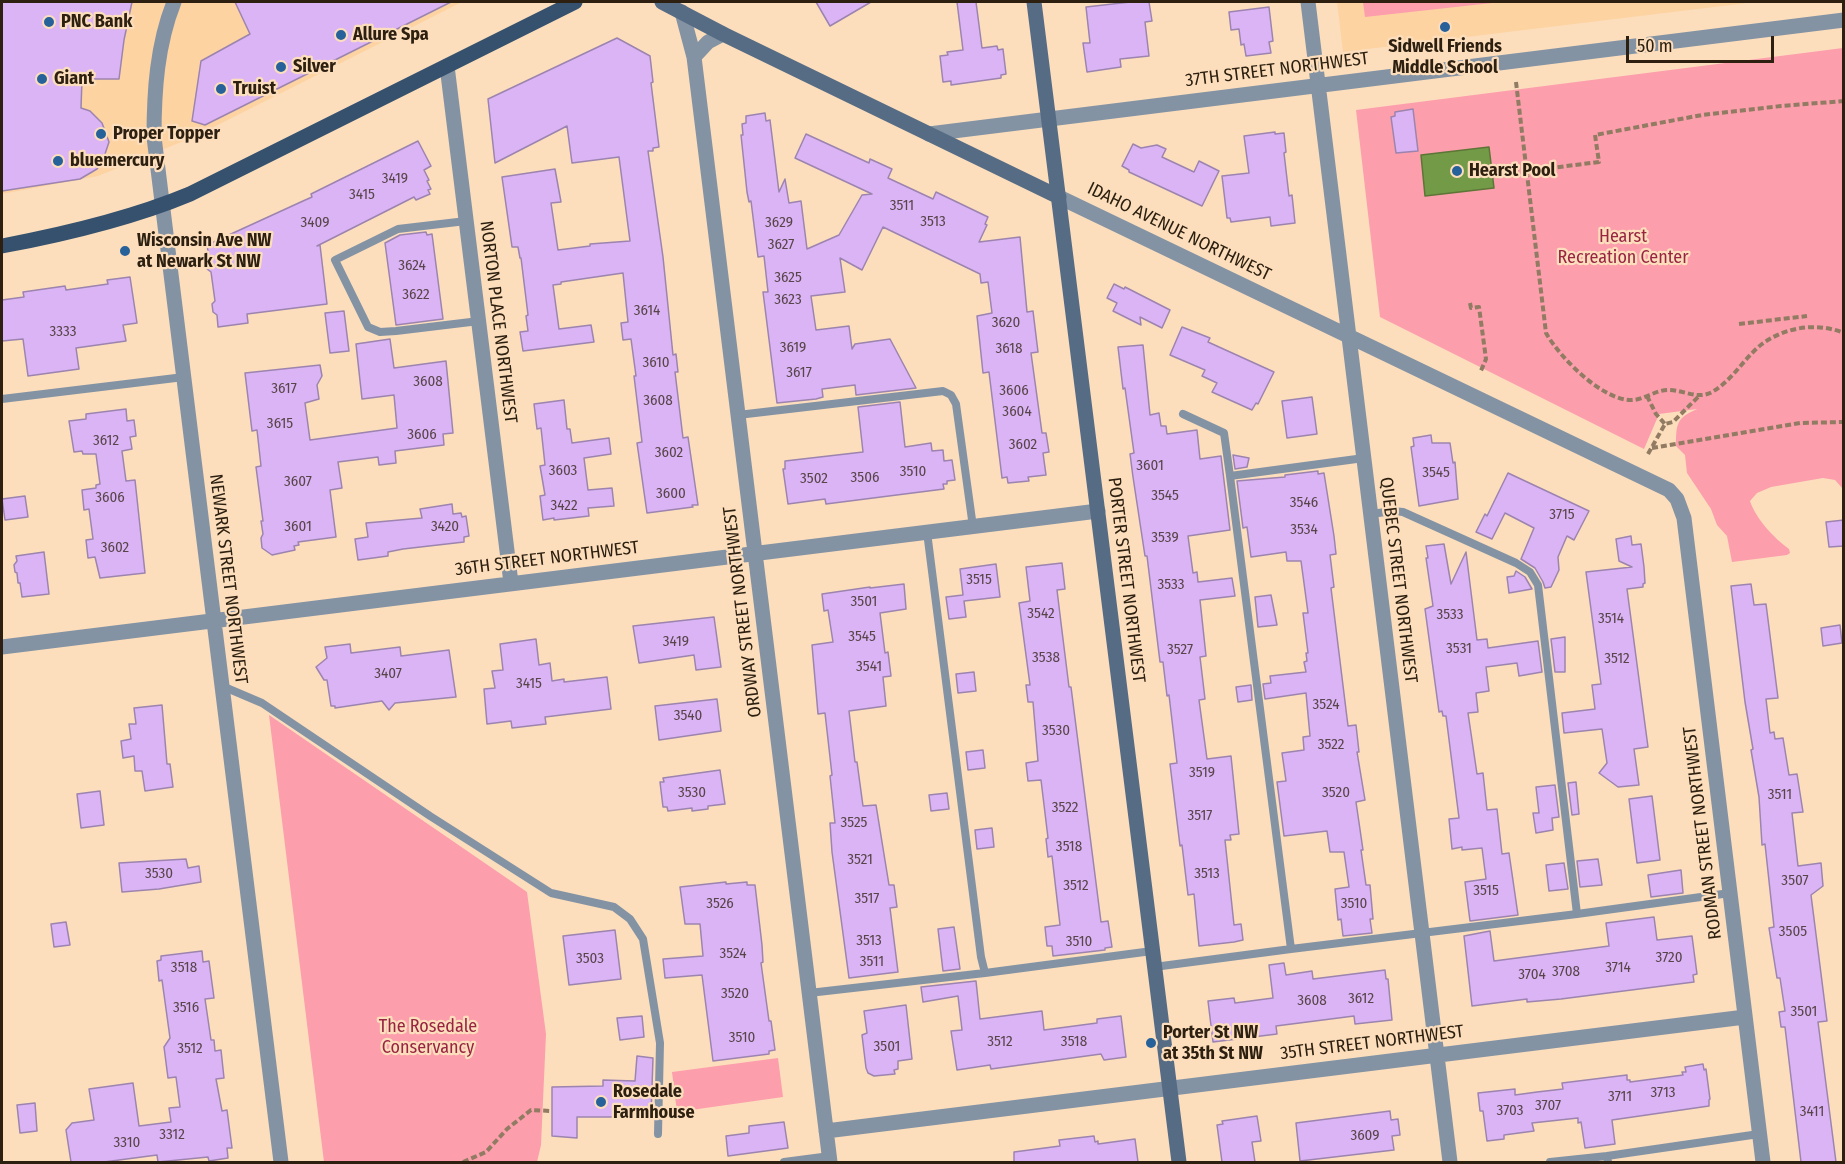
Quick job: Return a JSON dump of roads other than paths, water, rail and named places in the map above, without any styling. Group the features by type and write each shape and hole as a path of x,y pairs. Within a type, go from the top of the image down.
{"main road":[{"path":"2,246 89,228 162,205 194,192 574,2"}],"street":[{"name":"NEWARK STREET NORTHWEST","path":"174,2 160,48 154,104 154,137 281,1162"},
{"name":"IDAHO AVENUE NORTHWEST","path":"662,2 723,34 1059,197 1669,490 1677,499"},
{"name":"PORTER STREET NORTHWEST","path":"1034,2 1179,1162"},
{"name":"QUEBEC STREET NORTHWEST","path":"1308,2 1450,1162"},
{"name":"ORDWAY STREET NORTHWEST","path":"682,12 694,57 830,1159"},
{"name":"37TH STREET NORTHWEST","path":"929,134 1844,20"},
{"path":"694,57 708,42 723,34"},
{"name":"NORTON PLACE NORTHWEST","path":"447,66 511,583"},
{"name":"RODMAN STREET NORTHWEST","path":"1677,499 1684,518 1762,1162"},
{"name":"36TH STREET NORTHWEST","path":"2,647 1098,511"},
{"name":"35TH STREET NORTHWEST","path":"826,1131 1745,1017"}],"lane":[{"path":"466,221 398,229 334,260 368,327 380,332 478,321"},
{"path":"2,399 184,377"},
{"path":"738,415 943,391 951,395 956,404 973,527"},
{"path":"1183,414 1224,434 1291,949"},
{"path":"1230,476 1364,459"},
{"path":"1371,514 1393,511 1403,513 1516,563 1536,578 1577,914"},
{"path":"927,532 981,957 985,973"},
{"path":"222,686 262,703 430,816 551,893 614,907 630,919 643,939 660,1043 658,1134"},
{"path":"1154,967 1577,914 1730,892"},
{"path":"809,993 1152,951"},
{"path":"1550,1162 1608,1159 1759,1134"},
{"path":"784,1162 830,1159"}],"place":[{"name":"PNC Bank","path":"49,22"},
{"name":"Sidwell Friends Middle School","path":"1445,27"},
{"name":"Allure Spa","path":"341,35"},
{"name":"Silver","path":"281,67"},
{"name":"Giant","path":"42,79"},
{"name":"Truist","path":"221,89"},
{"name":"Proper Topper","path":"101,134"},
{"name":"bluemercury","path":"58,161"},
{"name":"Hearst Pool","path":"1457,171"},
{"name":"Wisconsin Ave NW at Newark St NW","path":"125,251"},
{"name":"Porter St NW at 35th St NW","path":"1151,1043"},
{"name":"Rosedale Farmhouse","path":"601,1102"}],"park label":[{"name":"Hearst Recreation Center","path":"1623,247"},
{"name":"The Rosedale Conservancy","path":"428,1037"}]}
